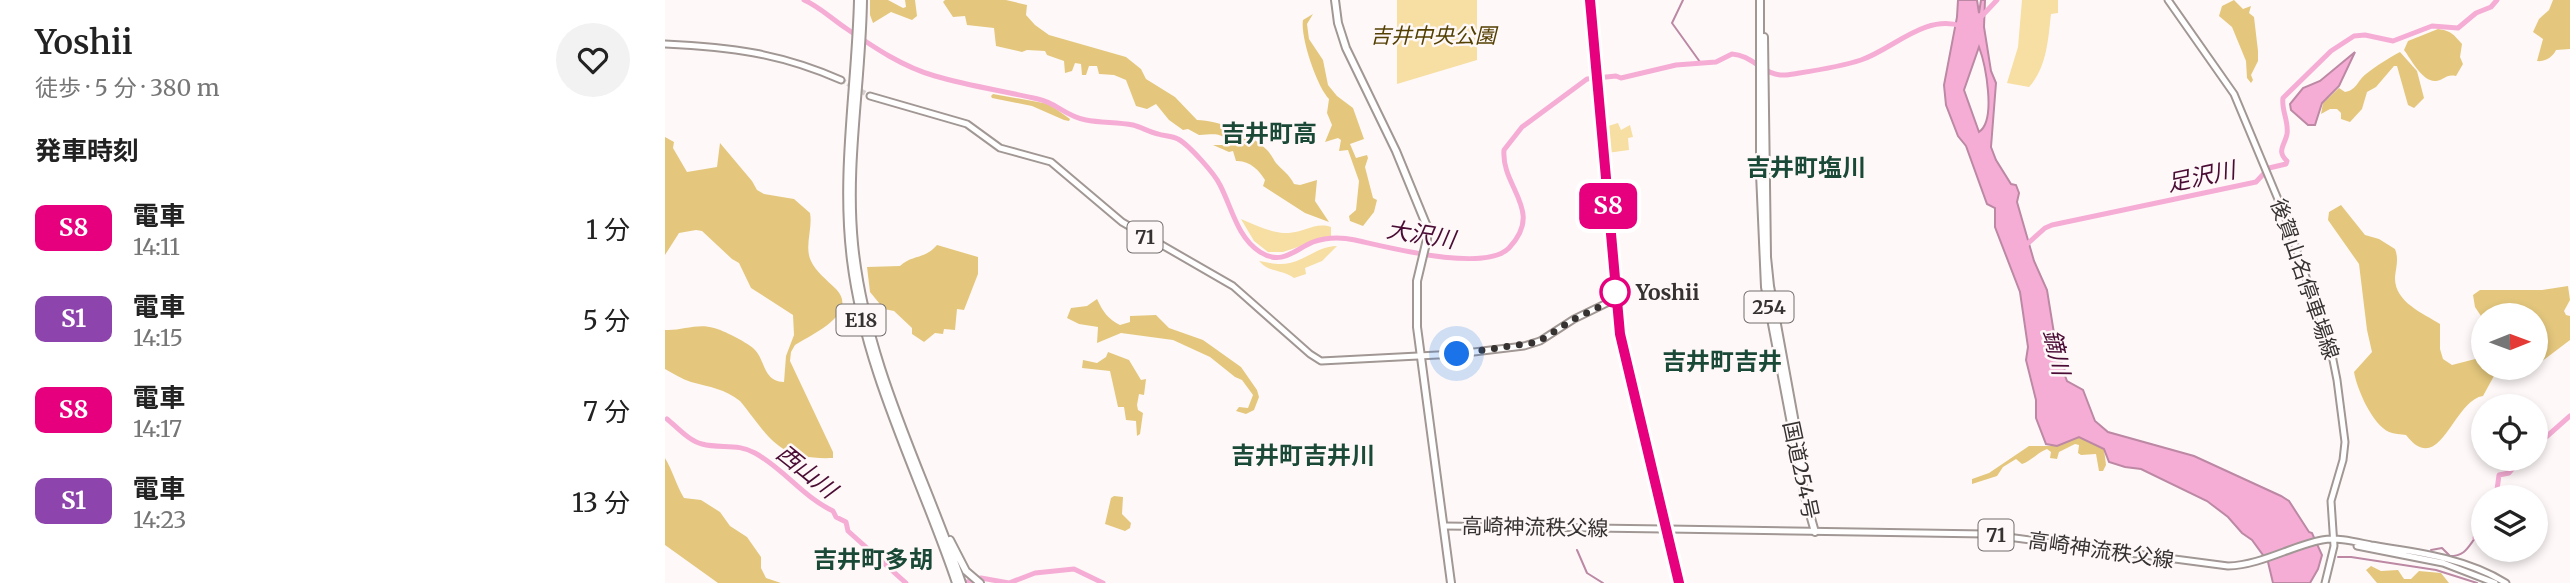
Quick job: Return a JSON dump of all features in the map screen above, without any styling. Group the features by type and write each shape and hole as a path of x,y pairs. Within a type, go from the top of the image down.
{"highway":[{"name":"E18","path":"861,0 846,187 853,279 874,366 956,580"},
{"path":"1335,0 1338,23 1346,48 1396,151 1428,231 1417,286 1417,327 1451,583"},
{"name":"国道254号","path":"1762,0 1762,257 1778,369 1815,532"},
{"name":"E18","path":"858,49 851,188 858,276 867,324 882,374 924,484 956,580"},
{"name":"国道254号","path":"1763,79 1770,286 1815,532"},
{"path":"924,484 966,571 980,583"}],"main road":[{"name":"後賀山名停車場線","path":"2168,0 2234,94 2285,216 2331,350 2345,442 2343,460 2330,504 2334,540 2325,583"},
{"path":"665,44 739,49 802,63 841,80"},
{"name":"71","path":"870,96 967,124 1000,148 1051,162 1122,222 1233,286 1319,360 1332,362 1420,354"},
{"path":"1420,354 1479,352 1538,342 1574,319 1609,302"},
{"name":"高崎神流秩父線","path":"1444,526 1985,534 2233,566 2319,541 2334,540 2447,559 2483,571 2506,583"},
{"name":"高崎神流秩父線","path":"2334,540 2443,563 2495,583"}],"green space":[{"name":"吉井中央公園","path":"1397,0 1477,0 1477,60 1397,84"},
{"path":"2022,0 2058,0 2058,13 2051,14 2040,71 2029,87 2007,83 2018,47"},
{"path":"1618,123 1621,130 1630,125 1633,137 1628,138 1629,150 1607,153 1605,127"},
{"path":"1241,219 1264,229 1283,233 1315,226 1331,227 1331,236 1283,252 1268,252 1254,241"},
{"path":"1337,246 1322,261 1305,268 1306,274 1294,278 1259,261 1290,263 1324,248"}],"shaded area":[{"path":"870,0 888,0 903,8 906,7 905,0 915,0 917,16 912,20 891,12 873,23"},
{"path":"1006,0 1027,5 1026,15 1049,35 1126,57 1141,69 1146,79 1175,97 1197,120 1225,125 1260,144 1294,184 1317,180 1315,201 1329,222 1305,213 1263,186 1265,180 1253,166 1236,161 1233,151 1229,152 1213,145 1229,145 1230,142 1222,136 1199,135 1188,129 1183,130 1169,120 1156,104 1147,109 1136,106 1126,80 1114,75 1099,74 1097,66 1089,66 1086,75 1082,75 1081,64 1075,63 1072,71 1065,73 1064,61 1047,55 1045,51 1022,52 996,46 994,28 967,25 965,16 953,17 943,2"},
{"path":"2234,0 2243,9 2251,6 2249,13 2254,17 2258,61 2251,75 2251,83 2247,78 2246,61 2232,27 2219,16 2222,6"},
{"path":"2553,0 2570,0 2570,49 2556,50 2543,61 2537,61 2543,39 2533,32"},
{"path":"1313,14 1307,24 1309,39 1323,60 1328,85 1353,108 1364,139 1350,144 1356,158 1367,155 1365,167 1373,198 1377,200 1374,212 1363,226 1350,221 1349,216 1356,210 1359,181 1348,150 1339,151 1341,140 1338,138 1325,142 1332,125 1327,113 1329,99 1315,73 1303,28 1303,20"},
{"path":"2438,29 2452,34 2462,44 2460,57 2463,64 2456,76 2436,81 2426,78 2404,50 2408,41"},
{"path":"2400,52 2417,71 2424,98 2414,108 2408,105 2397,66 2394,66 2376,87 2367,92 2362,109 2350,122 2341,119 2341,113 2337,109 2321,114 2323,103 2339,88 2345,92 2352,89 2366,74"},
{"path":"993,94 1049,104 1070,119 1064,120 1032,106 992,98"},
{"path":"665,137 674,142 673,148 687,172 717,167 720,143 757,190 764,194 794,199 810,213 809,256 816,269 842,298 842,307 830,323 795,345 790,361 833,452 833,458 814,458 787,451 768,436 740,401 729,394 688,381 665,369 665,330 708,327 723,331 750,346 757,353 768,374 777,381 784,382 786,356 794,335 793,315 751,288 739,263 702,231 679,233 665,255"},
{"path":"2341,205 2365,235 2379,239 2395,249 2395,277 2399,293 2411,306 2440,324 2440,349 2443,359 2452,365 2471,360 2471,380 2492,380 2484,394 2471,394 2471,402 2446,434 2428,448 2418,446 2406,435 2391,433 2383,428 2371,414 2358,387 2354,372 2372,352 2359,264 2328,220 2329,212"},
{"path":"937,245 978,257 978,274 964,310 957,309 955,330 944,329 943,334 935,333 924,342 912,334 912,328 894,311 884,309 870,292 867,267 900,266 928,253"},
{"path":"2568,286 2570,300 2564,311 2570,316 2570,340 2548,357 2548,303 2474,303 2473,295 2480,290 2542,290"},
{"path":"1097,299 1106,315 1120,325 1130,322 1130,316 1156,315 1169,328 1203,340 1241,367 1257,390 1259,397 1254,410 1246,414 1236,411 1239,407 1248,408 1253,395 1242,380 1210,357 1173,340 1121,333 1097,343 1098,327 1079,324 1067,318 1071,308 1087,306"},
{"path":"1108,352 1129,360 1141,380 1146,379 1144,395 1139,394 1137,405 1138,410 1143,413 1140,434 1137,436 1136,421 1126,420 1124,407 1118,407 1110,371 1082,368 1083,360 1097,363 1106,357"},
{"path":"2079,437 2104,449 2106,465 2103,471 2099,471 2096,454 2081,455 2078,453 2079,445 2075,444 2059,452 2057,459 2050,458 2051,452 2047,449 2022,464 2016,459 2003,467 1997,476 1972,484 1972,479 1989,473 2029,446 2057,446"},
{"path":"665,458 684,498 701,500 720,512 730,526 747,537 761,557 761,568 766,578 781,583 718,583 665,545"},
{"path":"1123,497 1122,514 1131,523 1130,528 1125,531 1105,524 1111,498"},
{"path":"2371,566 2381,571 2398,570 2404,579 2411,579 2419,571 2441,573 2449,583 2377,583 2366,570"}],"water":[{"name":"鏑川","path":"1958,0 1977,0 1979,13 1981,0 1985,0 1984,27 1991,71 1996,83 1991,147 1996,160 2011,184 2016,185 2019,193 2017,202 2034,261 2047,290 2058,358 2065,367 2067,381 2083,390 2095,421 2108,432 2194,456 2289,501 2312,533 2322,555 2310,583 2273,583 2268,562 2252,540 2207,501 2141,469 2109,462 2104,449 2079,437 2057,446 2046,444 2036,418 2036,400 2026,360 2028,347 2020,292 1995,227 1995,208 1987,204 1966,146 1958,136 1946,105 1944,85","holes":["1979,47 1988,104 1984,126 1979,132 1964,90"]},
{"path":"2355,52 2339,86 2322,103 2315,125 2308,125 2291,110 2290,104 2303,88 2320,81"}],"waterway":[{"name":"大沢川","path":"804,0 879,50 923,72 1045,101 1079,118 1133,125 1178,139 1195,153 1217,180 1236,221 1252,246 1268,256 1275,257 1288,255 1313,242 1334,238 1435,256 1479,258 1497,255 1509,248 1519,234 1523,222 1519,199 1505,164 1504,150 1522,127 1587,79 1616,76 1621,78 1676,65 1716,62 1732,54 1746,58 1771,73 1786,75 1861,60 1909,34 1935,25 1961,26"},
{"path":"1683,0 1672,23 1700,62"},
{"path":"1980,18 1997,0"},
{"name":"足沢川","path":"2026,245 2052,225 2256,182 2269,168 2286,164 2287,161 2282,154 2287,134 2283,98 2331,51 2354,36 2365,35 2393,41 2432,26 2458,28 2476,13 2491,7 2497,0"},
{"path":"2548,435 2570,416"},
{"name":"西山川","path":"667,419 697,442 742,448 755,453 846,522 848,531 906,583"},
{"path":"2498,485 2499,475 2511,471"},
{"path":"2431,550 2442,548 2450,556 2459,555 2471,543"},
{"path":"1577,550 1587,573 1603,583"},
{"path":"2338,557 2436,570 2477,583"},
{"name":"西山川","path":"964,583 981,578 1009,583 1035,573 1074,569 1103,583"}],"tunnel":[{"path":"841,80 870,96"}],"railway":[{"path":"1590,0 1620,334 1679,583"}],"train":[{"name":"S8","path":"1590,0 1620,334 1679,583"}],"place":[{"name":"Yoshii","path":"1615,292"}],"district":[{"name":"吉井町高","path":"1269,133"},
{"name":"吉井町塩川","path":"1806,167"},
{"name":"吉井町吉井","path":"1722,361"},
{"name":"吉井町吉井川","path":"1303,455"},
{"name":"吉井町多胡","path":"873,559"}],"route":[{"path":"1457,354 1538,342 1556,329 1609,302 1615,292"}]}
